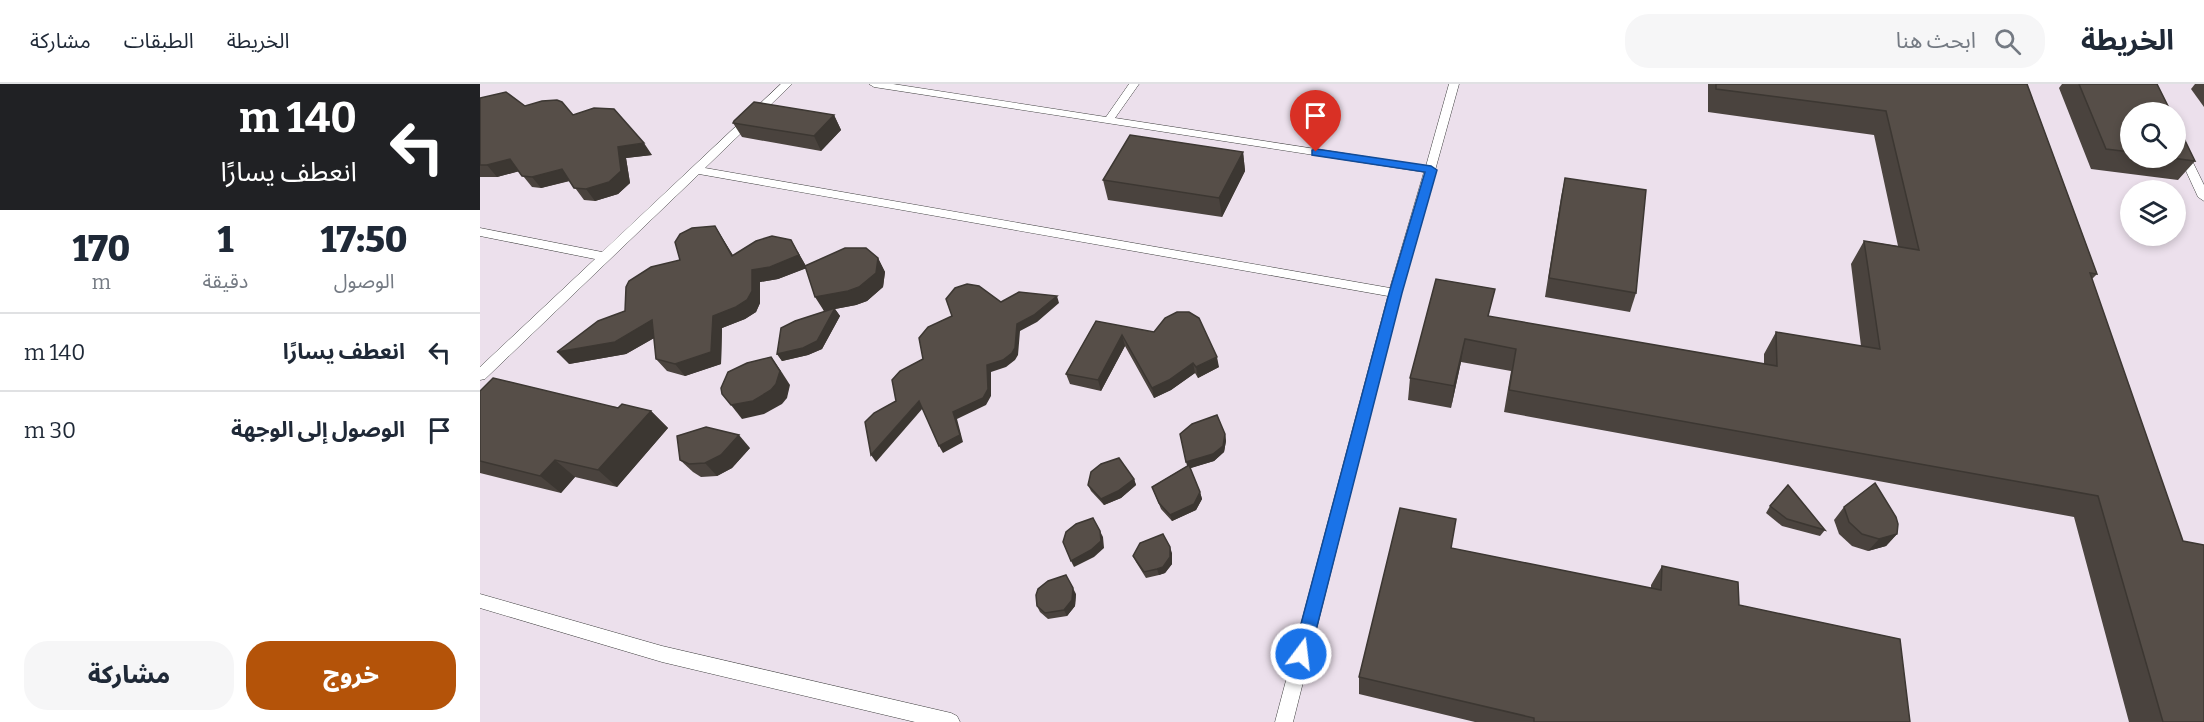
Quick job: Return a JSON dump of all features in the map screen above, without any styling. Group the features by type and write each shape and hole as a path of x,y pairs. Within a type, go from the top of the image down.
{"lane":[{"path":"480,375 602,256 787,84"},
{"path":"874,84 1431,170"},
{"path":"1110,120 1134,84"},
{"path":"1284,722 1395,293 1454,84"},
{"path":"2186,159 2204,197"},
{"path":"695,170 1395,293"},
{"path":"480,232 602,256"},
{"path":"480,601 662,654 951,722"}],"shaded area":[{"path":"480,84 2204,84 2204,722 480,722"}],"building":[{"path":"1716,84 2027,84 2097,274 2090,273 2183,541 2204,545 2204,722 2163,722 2098,496 1509,390 1516,349 1465,339 1454,386 1410,378 1436,279 1495,289 1488,316 1777,366 1776,332 1880,349 1864,241 1919,250 1886,111 1716,89"},
{"path":"2079,84 2157,84 2166,102 2120,102 2120,151 2106,149"},
{"path":"506,92 525,106 557,100 562,102 573,115 594,108 614,109 644,143 618,147 621,171 609,182 586,189 574,188 562,169 532,177 522,176 510,159 480,165 480,98"},
{"path":"754,102 834,115 814,136 733,123"},
{"path":"1130,135 1243,152 1219,198 1103,180"},
{"path":"2186,143 2195,161 2186,160"},
{"path":"1565,178 1646,190 1636,293 1549,278"},
{"path":"715,226 732,256 756,241 772,236 791,240 799,255 770,267 752,270 752,291 747,300 713,316 711,352 675,364 656,359 652,320 615,342 557,352 598,321 625,311 626,287 629,281 651,267 680,260 675,242 680,234 692,228"},
{"path":"845,248 866,248 878,258 876,273 859,287 815,297 805,266"},
{"path":"967,284 979,286 1001,302 1019,292 1057,296 1034,315 1017,324 1015,348 1012,353 1003,360 987,365 988,389 983,398 953,412 960,435 939,446 919,401 871,455 865,422 874,413 896,401 892,380 900,371 923,359 919,338 928,327 952,316 946,299 955,288"},
{"path":"835,308 817,341 803,348 777,354 781,328"},
{"path":"1177,312 1189,312 1199,318 1217,357 1196,367 1193,363 1169,380 1152,388 1122,335 1098,380 1066,374 1096,321 1154,332 1165,318"},
{"path":"771,357 780,371 776,384 771,390 753,401 731,405 722,394 721,388 728,372 747,363"},
{"path":"493,378 618,408 622,404 651,411 598,470 555,460 540,476 480,461 480,391"},
{"path":"1217,415 1225,434 1223,446 1213,454 1186,462 1180,434 1192,424"},
{"path":"706,427 739,435 721,455 705,463 689,464 680,460 677,436"},
{"path":"1119,458 1134,479 1118,491 1101,499 1088,485 1091,472 1101,464"},
{"path":"1189,465 1200,492 1194,504 1170,515 1159,503 1152,487"},
{"path":"1875,483 1898,524 1897,534 1879,539 1862,534 1849,522 1844,507"},
{"path":"1788,485 1825,530 1787,519 1770,506"},
{"path":"1400,508 1456,519 1451,548 1661,590 1662,566 1738,582 1739,605 1900,639 1910,722 1534,722 1534,718 1359,677"},
{"path":"1093,518 1100,531 1101,541 1091,550 1071,561 1063,542 1066,532 1076,524"},
{"path":"1163,534 1170,547 1170,557 1163,567 1144,572 1133,556 1140,543"},
{"path":"1066,575 1073,588 1072,600 1064,610 1045,613 1037,606 1038,589 1048,581"}],"route":[{"path":"1301,654 1395,293 1431,170 1316,152"}]}
